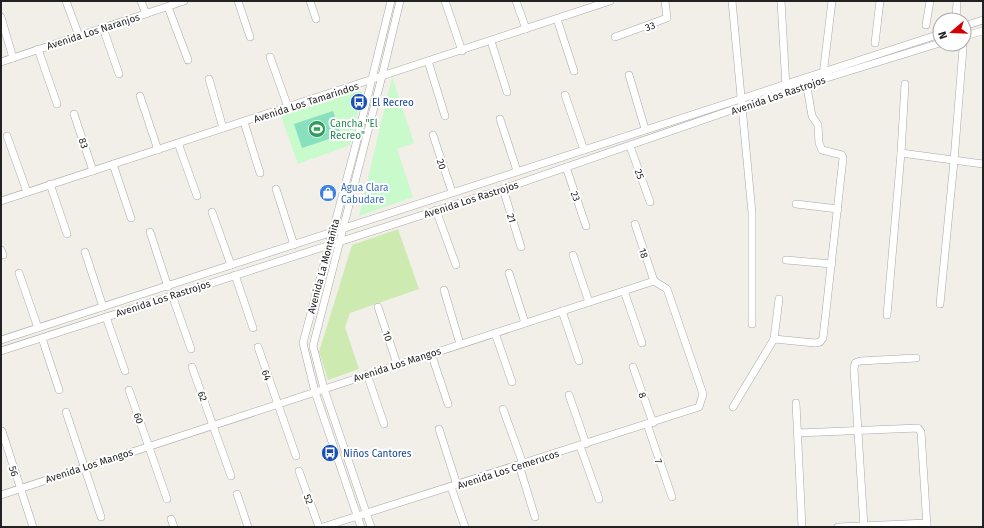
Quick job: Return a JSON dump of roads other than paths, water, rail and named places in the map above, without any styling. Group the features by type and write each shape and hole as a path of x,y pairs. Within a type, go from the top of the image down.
{"street":[{"path":"66,1 79,36"},
{"path":"141,1 146,14"},
{"name":"Avenida Los Naranjos","path":"1,62 184,1"},
{"path":"238,1 250,37"},
{"path":"310,1 316,19"},
{"name":"Avenida La Montañita","path":"361,527 315,392 303,343 372,80 391,1"},
{"name":"Avenida La Montañita","path":"370,527 324,389 313,346 344,228 400,1"},
{"path":"445,1 462,51"},
{"path":"516,1 526,29"},
{"name":"Avenida Los Tamarindos","path":"1,201 462,51 557,19 596,3 610,1"},
{"name":"33","path":"615,37 667,18 665,1"},
{"path":"732,1 752,213 752,324"},
{"path":"781,1 786,87"},
{"path":"823,75 832,1"},
{"path":"875,43 880,1"},
{"path":"926,25 930,1"},
{"path":"957,12 958,1"},
{"path":"168,7 188,60"},
{"path":"1,17 13,58"},
{"path":"557,19 574,71"},
{"path":"972,23 983,20"},
{"path":"103,28 119,74"},
{"path":"972,33 983,30"},
{"name":"Avenida Los Rastrojos","path":"1,340 168,287 332,231 645,129 742,98 806,81 932,37"},
{"path":"491,41 507,92"},
{"name":"Avenida Los Rastrojos","path":"823,75 932,45"},
{"path":"38,49 57,104"},
{"path":"940,304 963,52"},
{"path":"270,57 288,107"},
{"path":"428,61 445,116"},
{"path":"629,75 645,129"},
{"path":"209,79 223,128"},
{"path":"774,339 815,343 820,342 823,338 843,158 842,154 822,150 820,147 818,124 812,116 806,81"},
{"path":"887,315 901,153 905,84"},
{"name":"Avenida Los Rastrojos","path":"1,351 340,240 503,189 743,107 786,87"},
{"path":"564,95 584,150"},
{"path":"140,96 158,150"},
{"name":"83","path":"74,114 93,170"},
{"path":"500,119 517,171"},
{"path":"244,122 260,173"},
{"name":"20","path":"433,135 452,192"},
{"path":"7,136 27,192"},
{"path":"178,143 197,196"},
{"name":"25","path":"630,146 650,202"},
{"path":"901,153 983,164"},
{"path":"113,164 131,218"},
{"name":"23","path":"566,167 586,226"},
{"path":"50,184 67,234"},
{"path":"276,189 294,245"},
{"name":"21","path":"503,189 521,247"},
{"path":"796,204 838,209"},
{"path":"436,210 456,265"},
{"path":"212,212 231,265"},
{"name":"18","path":"635,224 654,281"},
{"path":"150,232 168,287"},
{"path":"85,252 103,307"},
{"path":"573,255 589,302"},
{"path":"786,260 832,264"},
{"path":"19,273 38,328"},
{"path":"509,274 525,323"},
{"path":"235,275 253,328"},
{"name":"Avenida Los Mangos","path":"1,495 654,281"},
{"name":"Avenida Los Cemerucos","path":"323,527 521,465 699,406 703,394 670,295 667,289 654,281"},
{"path":"444,290 460,344"},
{"path":"624,291 642,343"},
{"path":"172,295 191,349"},
{"path":"733,407 774,339 779,299"},
{"name":"10","path":"378,307 398,364"},
{"path":"562,311 579,361"},
{"path":"106,317 125,371"},
{"path":"496,333 512,382"},
{"path":"42,338 59,390"},
{"name":"64","path":"258,347 296,456"},
{"path":"431,353 448,404"},
{"path":"864,526 854,369 855,363 860,361 916,358"},
{"name":"8","path":"633,367 650,423"},
{"name":"62","path":"192,368 231,476"},
{"path":"367,374 384,424"},
{"name":"60","path":"129,390 167,499"},
{"path":"569,395 599,500"},
{"path":"796,404 802,527"},
{"path":"503,409 521,465 535,518"},
{"path":"66,412 101,517"},
{"name":"7","path":"650,423 672,497"},
{"path":"798,433 918,428 921,432 927,525 838,527"},
{"path":"439,429 464,527"},
{"name":"56","path":"2,431 32,527"},
{"name":"52","path":"299,471 319,527"},
{"path":"237,494 248,527"},
{"path":"171,520 174,527"}],"place":[{"name":"El Recreo","path":"359,102"},
{"name":"Cancha \"El Recreo\"","path":"317,129"},
{"name":"Agua Clara Cabudare","path":"328,193"},
{"name":"Niños Cantores","path":"330,453"}]}
